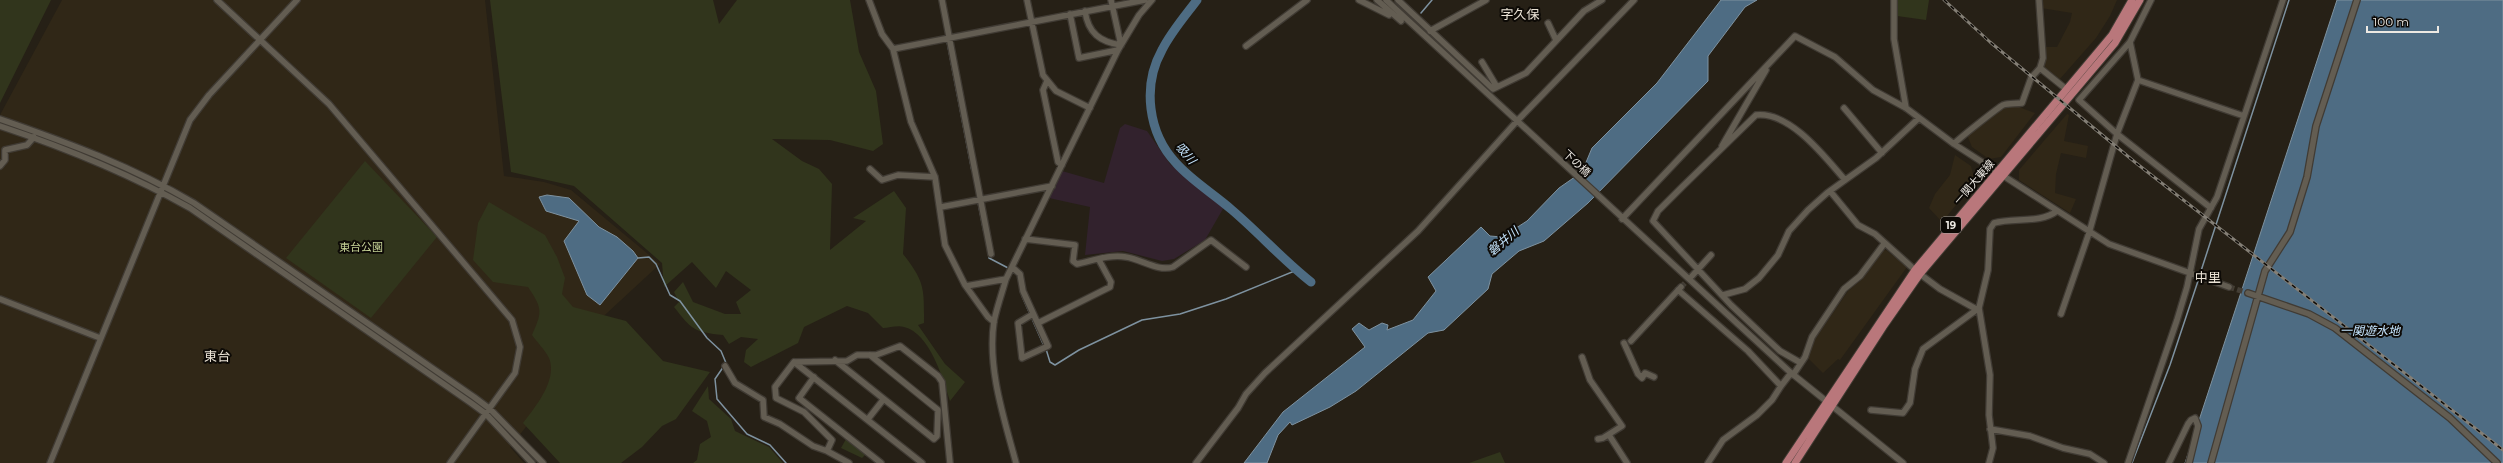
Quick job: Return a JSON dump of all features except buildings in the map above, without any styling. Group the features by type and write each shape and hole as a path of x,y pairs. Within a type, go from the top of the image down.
{"main road":[{"name":"一関大東線","path":"1786,463 1825,402 1918,272 1997,172 2112,35 2132,0"},
{"name":"一関大東線","path":"1795,463 1832,408 1918,272 2004,176 2115,43 2140,0"}],"street":[{"path":"217,0 329,104 512,320 519,338 518,364 511,381 450,463"},
{"path":"50,463 182,134 198,107 297,0"},
{"path":"869,0 882,34 893,49 911,122 935,177 941,207 945,245 966,286 988,317 994,322"},
{"path":"942,0 991,254"},
{"path":"1026,0 1040,67 1046,81 1056,91 1090,108"},
{"path":"893,49 1085,11 1112,3 1149,0"},
{"path":"1016,463 998,391 994,356 994,322 1006,279 1121,44 1149,0"},
{"path":"1246,46 1307,0"},
{"path":"1359,0 1388,15"},
{"path":"1377,0 1401,21"},
{"name":"下の橋","path":"1386,0 1792,374 1832,408 1903,463"},
{"path":"1398,0 1493,89 1526,73 1584,11 1602,0"},
{"path":"1430,31 1486,0"},
{"path":"1196,463 1238,408 1250,388 1418,231 1634,0"},
{"path":"1894,0 1894,39 1906,108"},
{"path":"1954,144 1961,136 1981,123 2002,105 2022,103 2031,78 2040,68 2043,54 2039,0"},
{"path":"2151,0 2130,42 2079,100 2117,134 2211,208"},
{"path":"2128,463 2178,320 2190,274 2199,229 2211,208 2283,0"},
{"path":"2211,463 2223,413 2260,296 2265,271 2290,232 2307,177 2316,126 2357,0"},
{"path":"1112,3 1121,44"},
{"path":"1085,11 1090,29 1097,38 1121,44"},
{"path":"1070,14 1079,58 1118,50"},
{"path":"1548,23 1556,40"},
{"path":"1620,217 1795,36 1797,36 1835,57 1873,90 1906,108 1954,144 2089,233 2109,244 2229,287"},
{"path":"2061,314 2089,233 2117,134 2138,80 2130,42"},
{"path":"1482,62 1497,87"},
{"path":"1718,153 1769,64"},
{"path":"2040,68 2066,90"},
{"path":"2138,80 2244,116"},
{"path":"1046,81 1043,90 1058,162 1062,165"},
{"path":"1844,108 1882,153"},
{"path":"1801,363 1797,359 1780,351 1723,296 1653,221 1658,211 1718,153 1753,116 1761,114 1775,118 1796,129 1845,180"},
{"path":"1723,296 1745,289 1759,278 1778,255 1795,223 1830,191 1882,153 1919,118"},
{"path":"0,119 83,148 162,184 223,221 488,412 543,463"},
{"path":"0,126 70,150 159,190 218,227 488,412 532,463"},
{"path":"0,166 5,160 5,150 10,147 27,145 34,137"},
{"path":"870,170 882,180 898,175 935,177"},
{"path":"941,207 1052,186"},
{"path":"1830,191 1858,225 1875,234 1884,244 1940,289 1977,308"},
{"path":"1989,463 1993,448 1990,429 1990,375 1977,308 1988,270 1990,229 1994,222 2005,219 2049,217 2057,211"},
{"path":"1026,239 1075,245 1074,262 1077,264 1126,257 1166,269 1174,267 1211,240 1246,267"},
{"path":"1708,463 1723,440 1757,415 1801,363 1812,337 1844,289 1860,276 1884,244"},
{"path":"1692,276 1711,255"},
{"path":"1038,323 1110,287 1111,282 1099,260"},
{"path":"1012,267 1020,272 1023,291 1034,314 1048,346 1022,358 1018,323 1034,314"},
{"path":"966,286 1006,279"},
{"path":"1631,341 1680,289 1748,351 1781,386"},
{"path":"2248,293 2309,314 2335,328 2450,418 2497,463"},
{"path":"0,299 100,338"},
{"path":"1871,410 1903,413 1910,404 1915,368 1923,349 1977,308"},
{"path":"1624,343 1638,374 1642,378 1645,373 1654,377"},
{"path":"827,451 832,440 809,416 775,396 775,387 794,362 835,360 847,361 857,355 876,355 900,346 938,376 942,382 950,463"},
{"path":"835,360 883,400 934,439 937,436 938,410 870,355"},
{"path":"1582,357 1590,380 1622,426 1609,435 1598,439"},
{"path":"794,362 922,463"},
{"path":"725,366 735,383 763,400 764,417 780,424 813,446 827,451 849,463"},
{"path":"814,377 798,398 881,463"},
{"path":"868,419 883,400"},
{"path":"2169,463 2188,424 2195,418 2198,426 2189,463"},
{"path":"1990,429 2030,436 2069,450 2090,454 2104,463"},
{"path":"1609,435 1627,463"}],"shaded area":[{"path":"62,0 485,0 504,176 544,182 571,190 660,264 567,350 545,403 510,447 524,463 0,463 0,115"},
{"path":"2040,0 2117,0 2110,16 2096,38 2059,80 2043,67 2045,47 2057,47 2070,22 2072,13 2041,8"},
{"path":"2004,107 2019,107 2035,113 2001,157 1989,159 1972,147 1967,135"},
{"path":"2067,114 2069,115 2064,141 2088,146 2086,158 2061,153 2056,174 2055,193 2076,199 2070,213 2019,180 2019,170"},
{"path":"1125,124 1147,131 1170,164 1224,207 1205,240 1174,259 1162,261 1123,251 1085,255 1090,207 1049,198 1062,171 1104,183 1120,128"},
{"path":"1955,155 1971,166 1975,182 1942,222 1929,208 1935,194 1950,175"},
{"path":"1886,250 1907,267 1840,360 1838,359 1823,373 1808,358 1815,339 1848,291 1862,279 1883,251"}],"green space":[{"path":"0,0 51,0 0,103"},
{"path":"490,0 713,0 719,24 737,0 850,0 859,52 876,91 883,144 873,151 830,140 772,139 802,161 819,169 832,184 830,250 866,221 853,218 894,191 906,208 903,254 916,272 922,286 924,301 924,323 918,325 945,364 965,382 950,401 944,381 934,358 921,338 913,331 902,326 883,328 868,313 847,306 804,327 798,343 751,367 744,362 746,350 758,339 741,337 729,344 723,335 699,331 685,321 674,307 679,302 674,292 683,282 693,302 725,314 741,314 736,302 751,290 726,271 716,288 692,262 664,287 662,263 574,186 511,172"},
{"path":"1892,0 1929,0 1926,20 1890,15"},
{"name":"東台公園","path":"365,161 437,237 371,318 286,258"},
{"path":"489,202 545,235 557,257 565,278 562,294 573,307 626,321 663,361 710,372 676,419 662,426 642,447 621,463 560,463 523,423 544,393 548,384 551,366 549,358 532,335 538,321 539,311 536,301 528,287 493,282 473,260 478,223"},
{"path":"708,386 709,399 731,419 735,431 769,447 783,463 693,463 697,460 700,444 711,437 707,421 692,411"},
{"path":"846,439 866,454 862,458 841,448"},
{"path":"1500,452 1505,463 1469,463"}],"water":[{"name":"磐井川","path":"1721,0 1757,0 1745,7 1708,56 1708,81 1588,203 1544,241 1519,251 1492,274 1488,289 1444,330 1428,333 1356,391 1330,407 1292,425 1290,422 1278,435 1267,463 1244,463 1283,412 1365,347 1352,329 1359,323 1369,330 1382,323 1388,325 1387,330 1413,320 1436,291 1428,277 1481,227 1490,236 1502,237 1527,221 1559,188 1582,172 1592,148 1657,83"},
{"name":"一関遊水地","path":"2337,0 2503,0 2503,463 2185,463"},
{"path":"547,195 569,198 599,227 617,237 633,251 638,258 600,305 587,295 564,241 579,221 546,211 539,197"}],"waterway":[{"name":"吸川","path":"1197,0 1178,24 1162,50 1156,64 1150,94 1154,124 1159,138 1182,170 1232,210 1311,282"},
{"path":"1421,13 1432,0"},
{"path":"2200,274 2289,0"},
{"path":"947,41 972,171"},
{"path":"978,202 984,232"},
{"path":"989,255 989,258 1010,269"},
{"path":"638,258 649,257 656,264 670,295 680,301 707,338 721,351 726,363 715,379 717,399 747,434 770,445 786,463"},
{"path":"1046,349 1050,362 1055,365 1079,350 1142,320 1180,314 1226,299 1297,270"},
{"path":"2132,463 2170,365 2199,278"},
{"path":"1022,296 1044,346"}],"tunnel":[{"path":"1681,287 1692,276"},
{"path":"2229,287 2248,293"}],"railway":[{"path":"1944,0 1990,42 2136,163 2503,450"}],"district":[{"name":"字久保","path":"1520,14"},
{"name":"中里","path":"2208,277"},
{"name":"東台","path":"217,356"}]}
